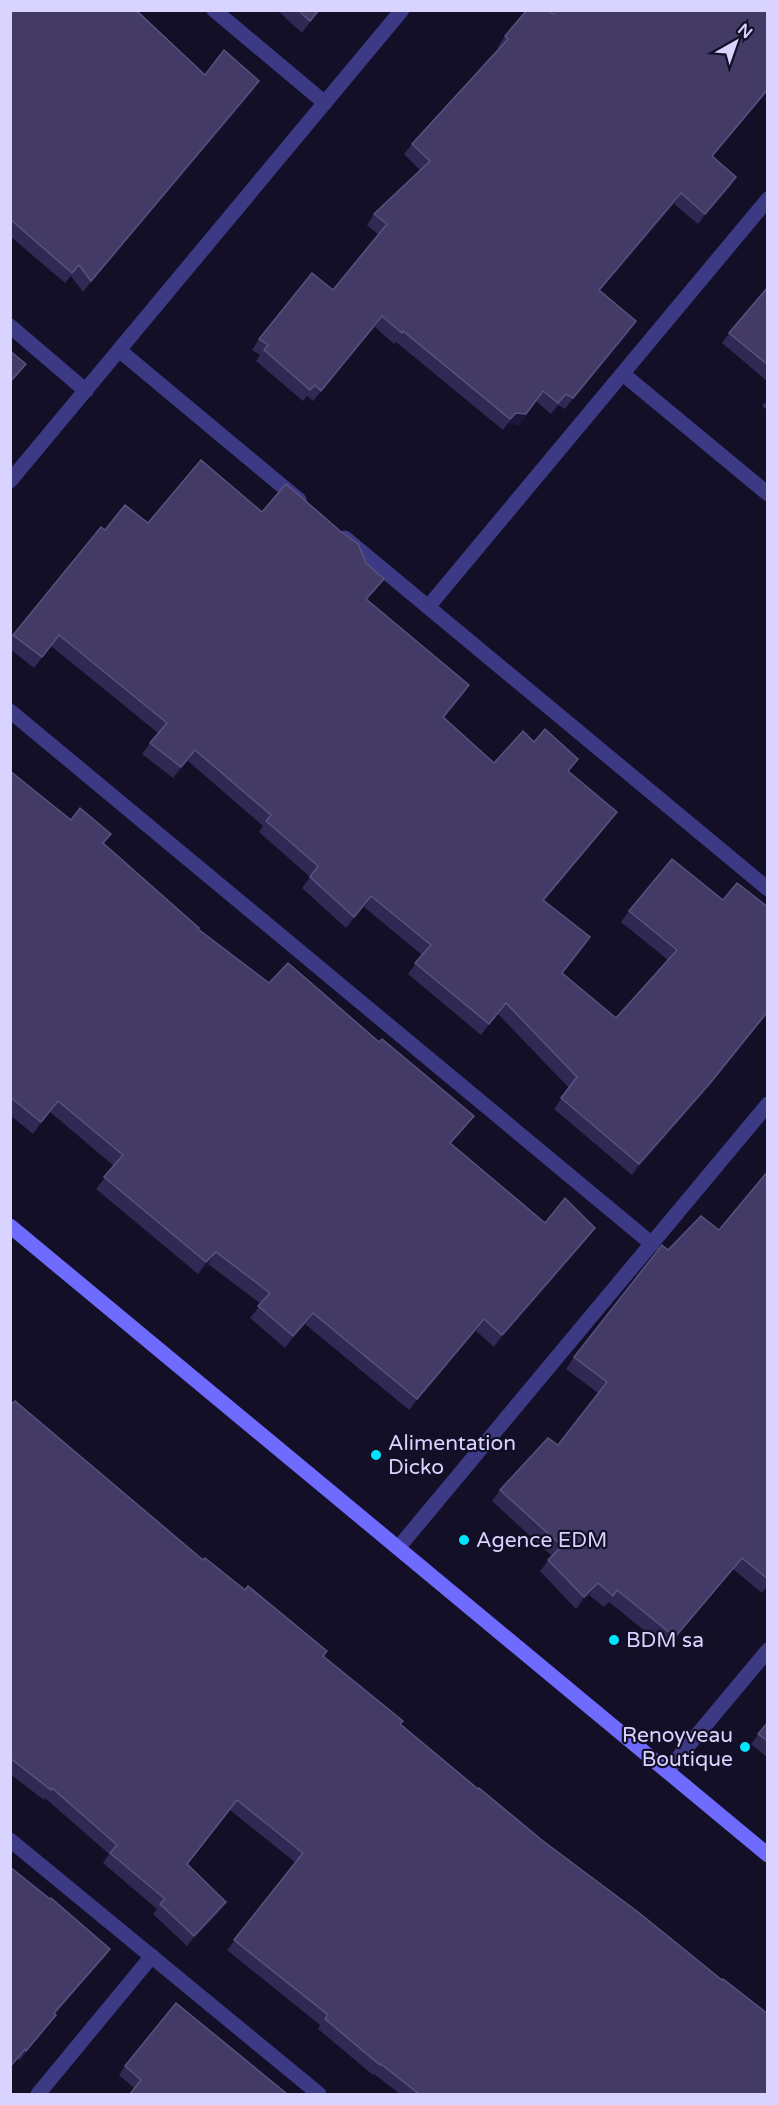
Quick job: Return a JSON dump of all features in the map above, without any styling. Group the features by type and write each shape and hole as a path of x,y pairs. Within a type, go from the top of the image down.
{"main road":[{"path":"10,1226 768,1855"}],"street":[{"path":"214,10 325,103"},
{"path":"10,481 402,10"},
{"path":"428,607 768,199"},
{"path":"10,326 86,391"},
{"path":"119,350 310,509"},
{"path":"622,374 768,494"},
{"path":"338,532 768,889"},
{"path":"10,711 652,1244"},
{"path":"399,1548 768,1104"},
{"path":"667,1771 768,1650"},
{"path":"10,1840 319,2094"},
{"path":"38,2094 152,1956"}],"building":[{"path":"10,10 139,10 138,12 205,75 224,50 259,81 91,281 79,265 72,273 10,219"},
{"path":"298,10 319,10 310,21"},
{"path":"527,10 548,10 553,14 556,10 768,10 768,89 712,156 736,177 705,214 681,193 599,290 636,321 573,398 566,394 558,403 543,391 526,414 516,413 510,419 382,316 321,391 315,385 310,390 264,350 268,345 259,339 312,273 333,290 387,224 374,214 430,161 412,144 508,39 505,36"},
{"path":"768,287 768,365 729,333"},
{"path":"10,351 26,364 10,382"},
{"path":"201,460 262,512 286,484 358,544 366,563 384,579 366,599 469,685 443,717 494,763 523,731 534,742 545,729 578,759 568,771 617,812 543,900 590,937 562,973 616,1018 677,950 629,911 672,859 723,900 737,883 768,907 768,1011 711,1082 639,1164 561,1098 577,1077 506,1003 489,1024 415,963 431,945 371,896 354,917 310,877 318,866 266,821 271,815 195,750 181,767 150,743 167,723 59,635 42,657 13,635 101,527 105,530 125,505 148,523"},
{"path":"10,771 71,820 80,808 111,834 103,843 198,929 269,983 288,963 379,1042 382,1039 474,1116 450,1143 545,1223 565,1198 595,1228 502,1335 484,1319 417,1399 313,1313 293,1336 258,1306 270,1293 216,1252 206,1262 104,1177 123,1155 58,1101 41,1122 10,1097"},
{"path":"768,1171 768,1579 742,1558 675,1637 617,1590 613,1596 598,1583 584,1597 548,1560 562,1546 500,1490 548,1438 558,1445 607,1382 574,1357 662,1245 668,1250 701,1216 719,1230"},
{"path":"15,1401 203,1560 205,1558 245,1590 248,1586 327,1651 323,1656 403,1721 400,1724 478,1789 768,2014 768,2094 419,2094 380,2065 325,2019 328,2015 234,1940 303,1853 237,1800 187,1864 226,1902 194,1936 160,1904 165,1899 110,1853 117,1845 52,1788 51,1790 10,1758 10,1405"},
{"path":"768,1722 768,1741 758,1734"},
{"path":"10,1867 51,1898 110,1949 54,2013 56,2015 26,2051 25,2049 10,2067"},
{"path":"176,2003 287,2094 130,2094 141,2080 125,2066"}],"place":[{"name":"Alimentation Dicko","path":"376,1455"},
{"name":"Agence EDM","path":"464,1540"},
{"name":"BDM sa","path":"614,1640"},
{"name":"Renoyveau Boutique","path":"745,1747"}]}
